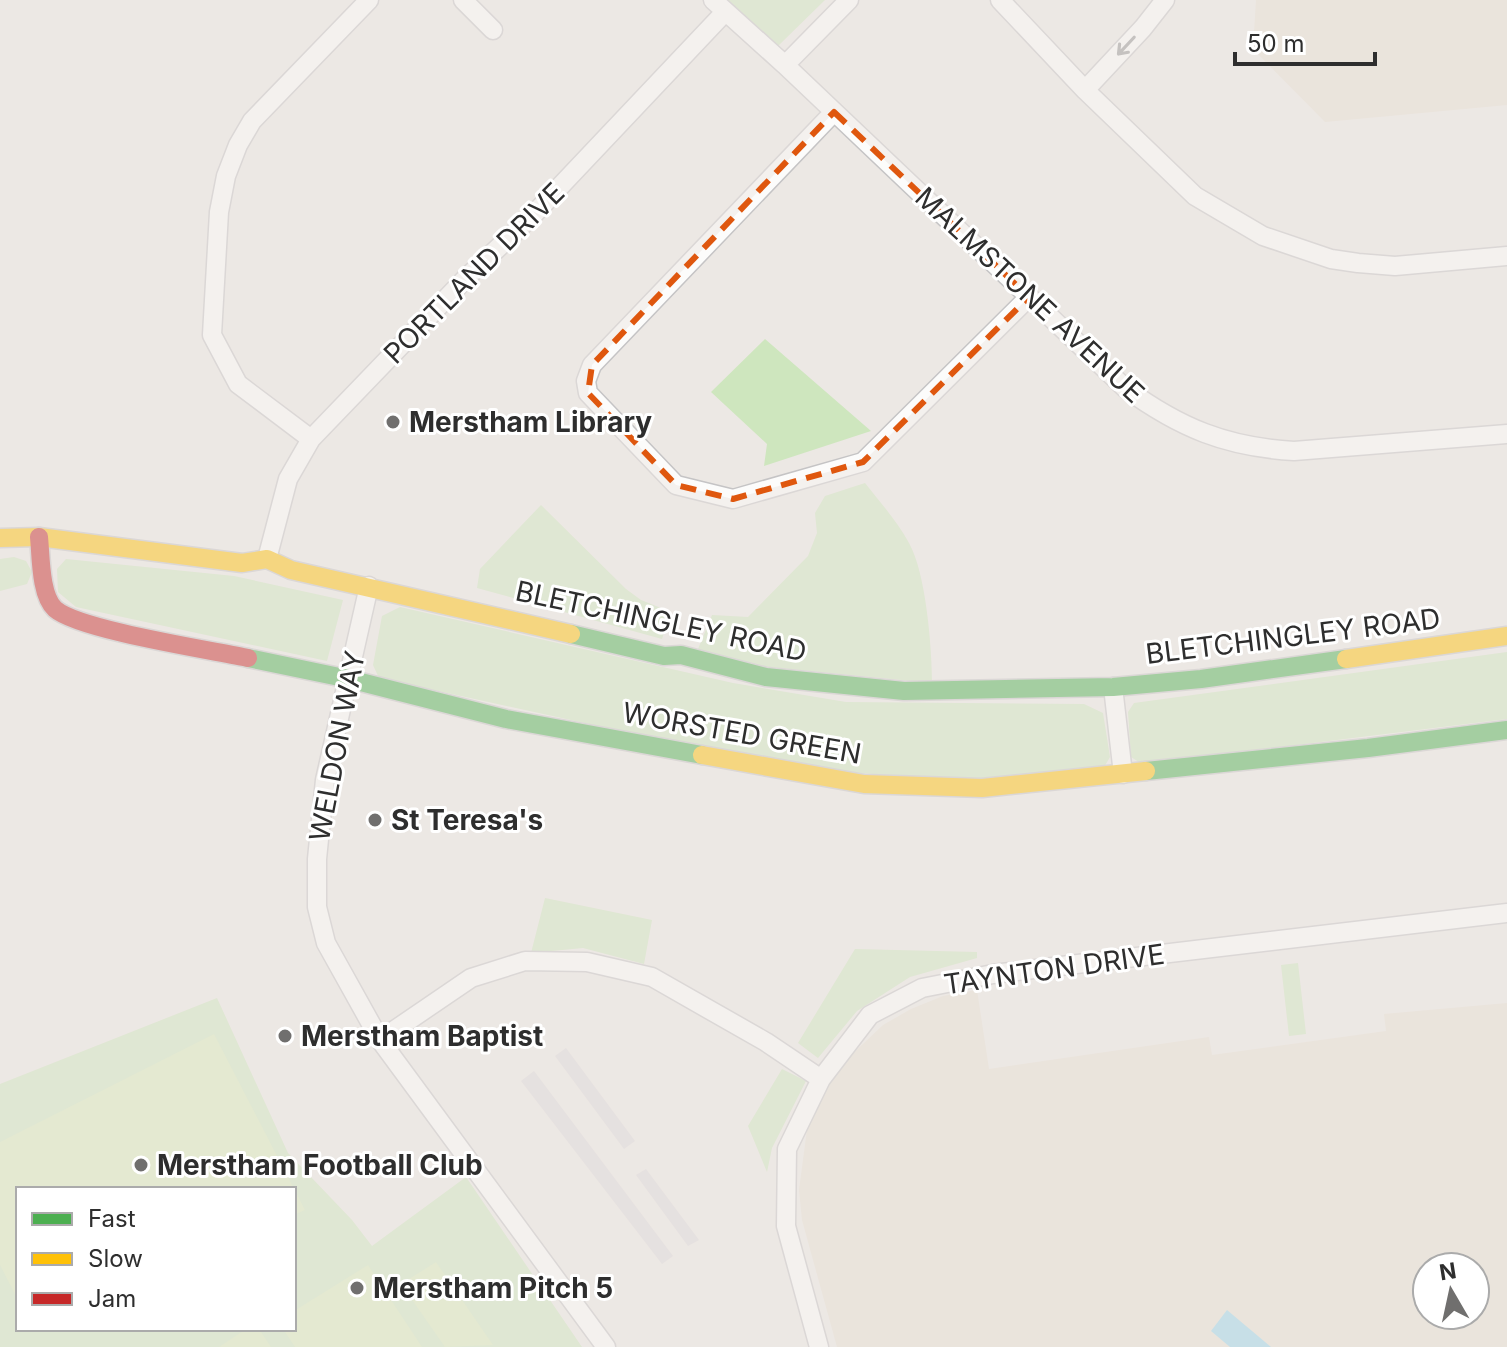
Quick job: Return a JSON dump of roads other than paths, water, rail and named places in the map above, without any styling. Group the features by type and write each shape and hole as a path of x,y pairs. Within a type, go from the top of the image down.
{"street":[{"path":"311,439 238,384 212,335 219,212 226,176 252,121 369,0"},
{"path":"463,0 493,30"},
{"path":"785,65 849,0"},
{"path":"1000,0 1085,90 1195,196 1263,236 1331,259 1395,266 1507,256"},
{"path":"1085,90 1165,0"},
{"name":"PORTLAND DRIVE","path":"267,559 288,479 311,439 464,280 534,214 719,6"},
{"name":"MALMSTONE AVENUE","path":"719,6 1125,388 1158,412 1223,441 1260,449 1294,451 1507,434"},
{"path":"834,112 592,365 586,381 588,393 676,485 733,499 863,462 1029,297"},
{"name":"BLETCHINGLEY ROAD","path":"0,538 39,537 242,563 267,559 291,570 664,656 681,655 766,677 931,692 1113,687 1201,679 1507,636"},
{"name":"WORSTED GREEN","path":"39,537 43,584 54,608 84,623 349,679 506,719 864,784 982,788 1507,730"},
{"name":"WELDON WAY","path":"369,586 325,780 317,859 317,907 326,943 380,1040 606,1347"},
{"path":"1113,687 1123,774"},
{"name":"TAYNTON DRIVE","path":"819,1347 786,1226 787,1149 821,1079 870,1015 922,988 993,974 1507,913"},
{"path":"380,1040 471,978 525,961 587,962 652,977 766,1042 821,1079"}],"water":[{"path":"1227,1310 1271,1347 1230,1347 1211,1331"}],"place":[{"name":"Merstham Library","path":"393,422"},
{"name":"St Teresa's","path":"375,820"},
{"name":"Merstham Baptist","path":"285,1036"},
{"name":"Merstham Football Club","path":"141,1165"},
{"name":"Merstham Pitch 5","path":"357,1288"}]}
